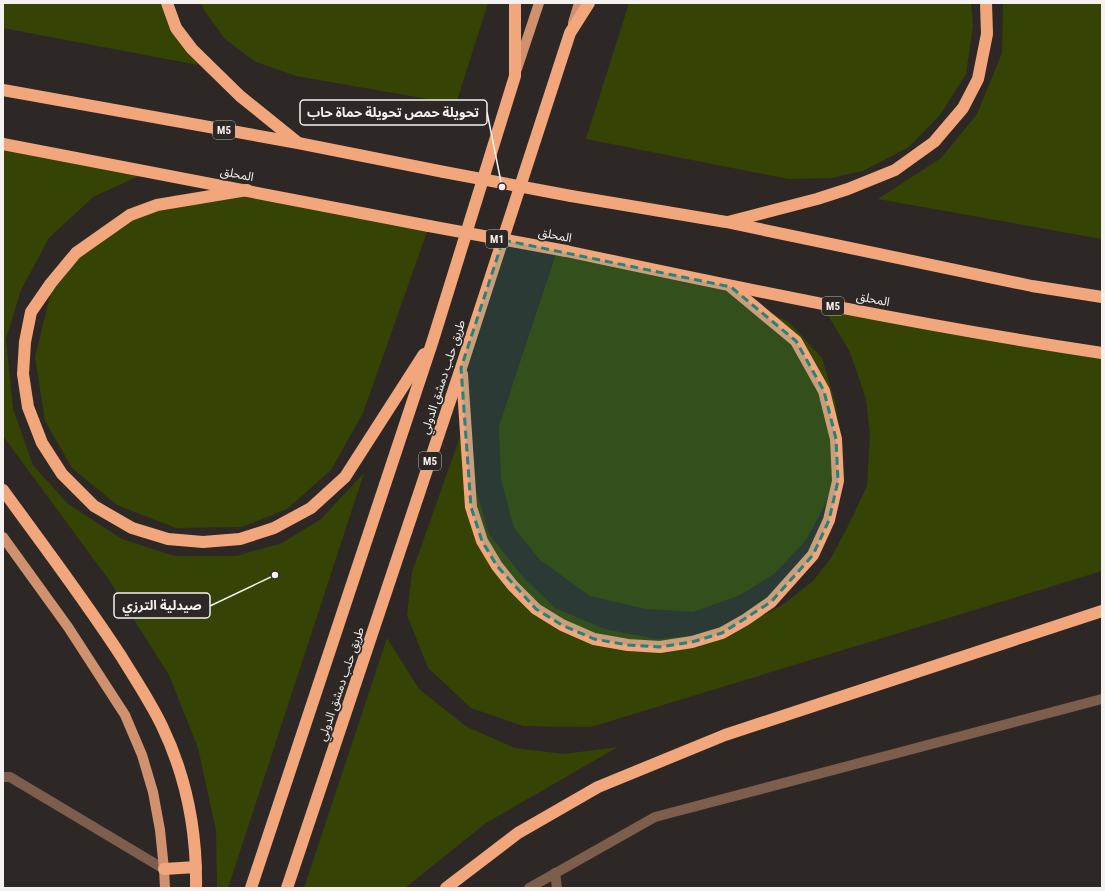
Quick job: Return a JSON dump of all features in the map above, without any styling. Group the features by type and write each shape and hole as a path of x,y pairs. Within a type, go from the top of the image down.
{"highway":[{"path":"167,3 176,28 192,49 240,96 298,143"},
{"name":"طريق حلب دمشق الدولي","path":"251,888 433,340 515,76 515,3"},
{"name":"طريق حلب دمشق الدولي","path":"287,888 461,368 570,33 589,3"},
{"path":"726,222 817,199 848,189 895,170 934,142 963,108 978,79 987,34 986,3"},
{"name":"M5","path":"3,90 298,143 571,196 726,222"},
{"name":"المحلق","path":"3,144 428,226 566,251 732,287 1013,340 1102,353"},
{"path":"247,190 157,205 130,215 76,253 51,282 31,312 25,342 23,374 28,407 42,443 62,474 94,506 132,528 168,539 203,542 240,539 274,528 311,508 345,477 433,340"},
{"path":"726,222 1032,286 1102,297"},
{"path":"461,368 471,507 482,541 497,566 513,586 536,609 562,625 594,639 628,646 660,647 692,642 722,633 746,620 771,602 792,580 813,555 829,520 838,481 836,439 824,391 796,341 732,287"},
{"path":"3,490 104,629 147,697 163,727 185,792 192,825 196,866 196,888"},
{"path":"446,888 518,833 598,787 724,735 1102,611"},
{"path":"164,869 196,866"}],"main road":[{"path":"515,76 539,3"},
{"path":"570,33 579,3"},
{"path":"3,537 68,627 126,715 142,755 153,792 160,830 165,888"}],"street":[{"path":"529,888 655,817 1102,699"},
{"path":"3,777 10,777 164,869"},
{"path":"555,873 557,888"}],"highlighted area":[{"path":"503,240 731,287 796,341 824,391 836,439 838,481 829,520 813,555 771,602 722,633 692,642 660,647 628,645 594,639 562,625 536,609 497,566 482,541 471,507 461,368"}],"green space":[{"path":"3,3 160,3 171,25 198,65 3,28"},
{"path":"201,3 488,3 456,104 296,76 254,61 225,39 204,10"},
{"path":"629,3 971,3 973,26 966,74 940,115 909,147 863,171 831,178 788,179 586,139"},
{"path":"1003,3 1102,3 1102,239 878,199 941,158 977,114 1002,53"},
{"path":"3,146 150,171 93,197 49,238 21,290 6,339 13,409 33,465 68,504 122,539 174,556 236,556 282,543 321,519 364,473 228,888 217,888 216,830 198,748 169,675 109,580 3,436"},
{"path":"226,192 428,229 363,413 331,470 287,509 242,527 176,528 117,505 72,468 45,421 35,357 51,292 79,249 124,214 174,195"},
{"path":"557,251 699,280 745,299 790,323 822,358 836,405 840,453 827,501 806,540 774,574 740,595 693,612 646,609 590,596 540,560 514,528 501,479 499,426"},
{"path":"820,302 1102,353 1102,571 591,727 523,726 471,708 428,668 407,615 412,572 460,437 489,534 523,577 555,608 605,629 656,639 703,635 744,625 781,606 813,581 831,558 867,486 870,435 866,399 850,352"},
{"path":"387,638 419,689 467,727 515,748 564,754 618,747 486,823 405,888 304,888"}],"place":[{"name":"تحويلة حمص تحويلة حماة حاب","path":"502,187"},
{"name":"صيدلية الترزي","path":"275,575"}]}
